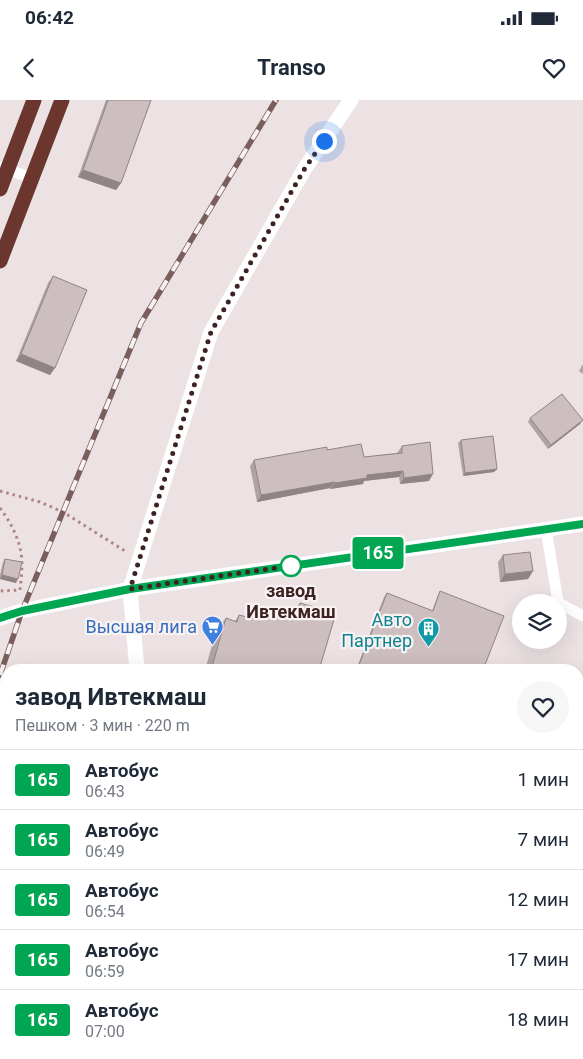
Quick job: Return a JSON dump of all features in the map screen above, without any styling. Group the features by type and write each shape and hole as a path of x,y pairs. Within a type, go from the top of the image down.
{"highway":[{"path":"0,188 4,168 34,100"},
{"path":"0,261 62,100"}],"street":[{"path":"136,664 130,589 211,332 305,168 352,100"},
{"path":"0,618 22,611 130,589 583,524"},
{"path":"0,610 22,611"}],"lane":[{"path":"4,168 32,178"},
{"path":"546,529 557,594"},
{"path":"567,608 583,616"}],"path":[{"path":"0,491 40,502 63,512 130,554"},
{"path":"0,508 7,516 14,530 22,562 20,590 0,591"}],"building":[{"path":"108,100 151,100 121,183 83,170"},
{"path":"53,276 87,290 55,368 21,354"},
{"path":"562,394 583,420 551,445 530,418"},
{"path":"493,436 497,469 465,473 461,440"},
{"path":"430,442 433,474 404,478 403,471 367,475 367,478 261,495 254,460 327,447 327,450 361,444 364,457 402,453 402,446"},
{"path":"530,552 533,571 505,574 503,555"},
{"path":"5,559 22,562 18,579 2,575"},
{"name":"Авто Партнер","path":"440,591 504,616 485,664 359,664 387,593 433,611"},
{"path":"300,603 336,613 321,664 213,664 226,618 237,622 239,615 258,620 260,612 278,617 281,607 297,611"}],"railway":[{"path":"4,664 22,611 141,323 276,100"}],"bus line":[{"name":"165","path":"0,618 22,611 130,589 583,524"}],"place":[{"name":"завод Ивтекмаш","path":"291,566"},
{"name":"Высшая лига","path":"213,645"},
{"name":"Авто Партнер","path":"428,648"}],"route":[{"path":"291,566 296,565 130,589 211,332 305,168 324,141"}]}
